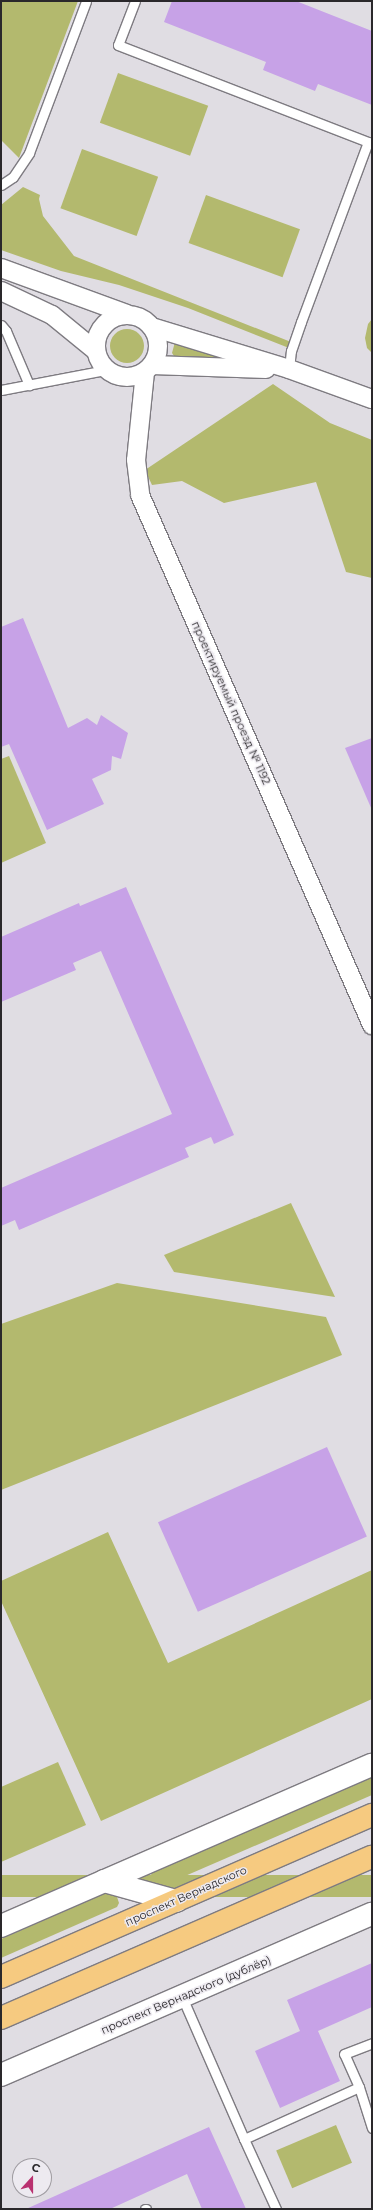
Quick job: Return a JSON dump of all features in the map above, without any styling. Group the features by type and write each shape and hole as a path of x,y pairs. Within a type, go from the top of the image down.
{"main road":[{"name":"проспект Вернадского","path":"1,1977 372,1815"},
{"path":"1,2018 372,1857"}],"street":[{"path":"1,268 127,314 137,316 152,326 289,369 372,399"},
{"path":"1,291 52,315 96,351"},
{"path":"127,314 116,316 107,322 100,330 96,340 96,351 100,361 106,370 115,375 125,377 136,376 149,368 159,350 156,334 152,326"},
{"path":"149,368 289,369"},
{"name":"проектируемый проезд № 1192","path":"149,368 136,460 140,495 372,1025"},
{"path":"1,1926 372,1765"},
{"path":"104,1881 176,1900"},
{"name":"проспект Вернадского (дублёр)","path":"1,2075 372,1914"}],"lane":[{"path":"2,182 13,177 29,153 86,1"},
{"path":"135,1 118,45 370,143 301,322 292,351 289,369"},
{"path":"1,325 6,331 29,385"},
{"path":"1,390 106,370"},
{"path":"182,1997 276,2209"},
{"path":"372,2043 344,2054 359,2087 372,2128"},
{"path":"244,2139 359,2087"}],"green space":[{"path":"1,1 78,1 19,158 1,140"},
{"path":"118,73 208,106 190,156 100,123"},
{"path":"82,149 158,177 137,236 60,208"},
{"path":"23,187 40,195 39,199 43,216 74,256 291,342 289,348 188,308 119,285 61,271 1,250 1,205"},
{"path":"206,195 300,229 283,277 189,243"},
{"path":"372,319 372,353 367,348 365,338 368,324"},
{"path":"130,329 139,334 143,339 143,353 139,358 134,362 124,363 120,362 111,353 110,343 111,339 120,330"},
{"path":"175,342 218,356 219,359 214,363 174,356 172,353"},
{"path":"273,384 330,423 372,440 372,578 346,572 316,482 224,503 182,481 152,485 145,470"},
{"path":"9,756 46,843 1,863 1,759"},
{"path":"291,1203 335,1297 174,1272 164,1255"},
{"path":"117,1283 326,1317 342,1355 1,1490 1,1324"},
{"path":"108,1532 168,1663 372,1570 372,1699 101,1821 1,1601 1,1581"},
{"path":"58,1762 86,1825 1,1862 1,1787"},
{"path":"372,1777 372,1795 162,1886 150,1883 149,1877 155,1870"},
{"path":"1,1875 372,1875 372,1897 1,1897"},
{"path":"106,1893 116,1894 119,1903 117,1907 1,1958 1,1939"},
{"path":"336,2125 352,2163 292,2188 276,2150"}],"building":[{"path":"172,1 296,1 372,31 372,105 318,84 315,91 263,70 266,62 164,22"},
{"path":"23,618 68,728 87,718 97,725 101,715 128,733 121,759 112,756 111,770 92,779 104,804 47,830 9,744 1,747 1,627"},
{"path":"372,738 372,810 345,748"},
{"path":"126,887 234,1135 214,1144 211,1137 185,1148 189,1157 19,1230 15,1220 1,1226 1,1188 172,1114 101,951 73,963 76,970 1,1002 1,937 79,903 80,906"},
{"path":"327,1447 367,1537 198,1612 158,1522"},
{"path":"372,1963 372,2007 318,2031 340,2081 280,2108 255,2051 300,2031 287,2000"},
{"path":"209,2127 246,2209 202,2209 187,2174 110,2209 26,2209"}]}
